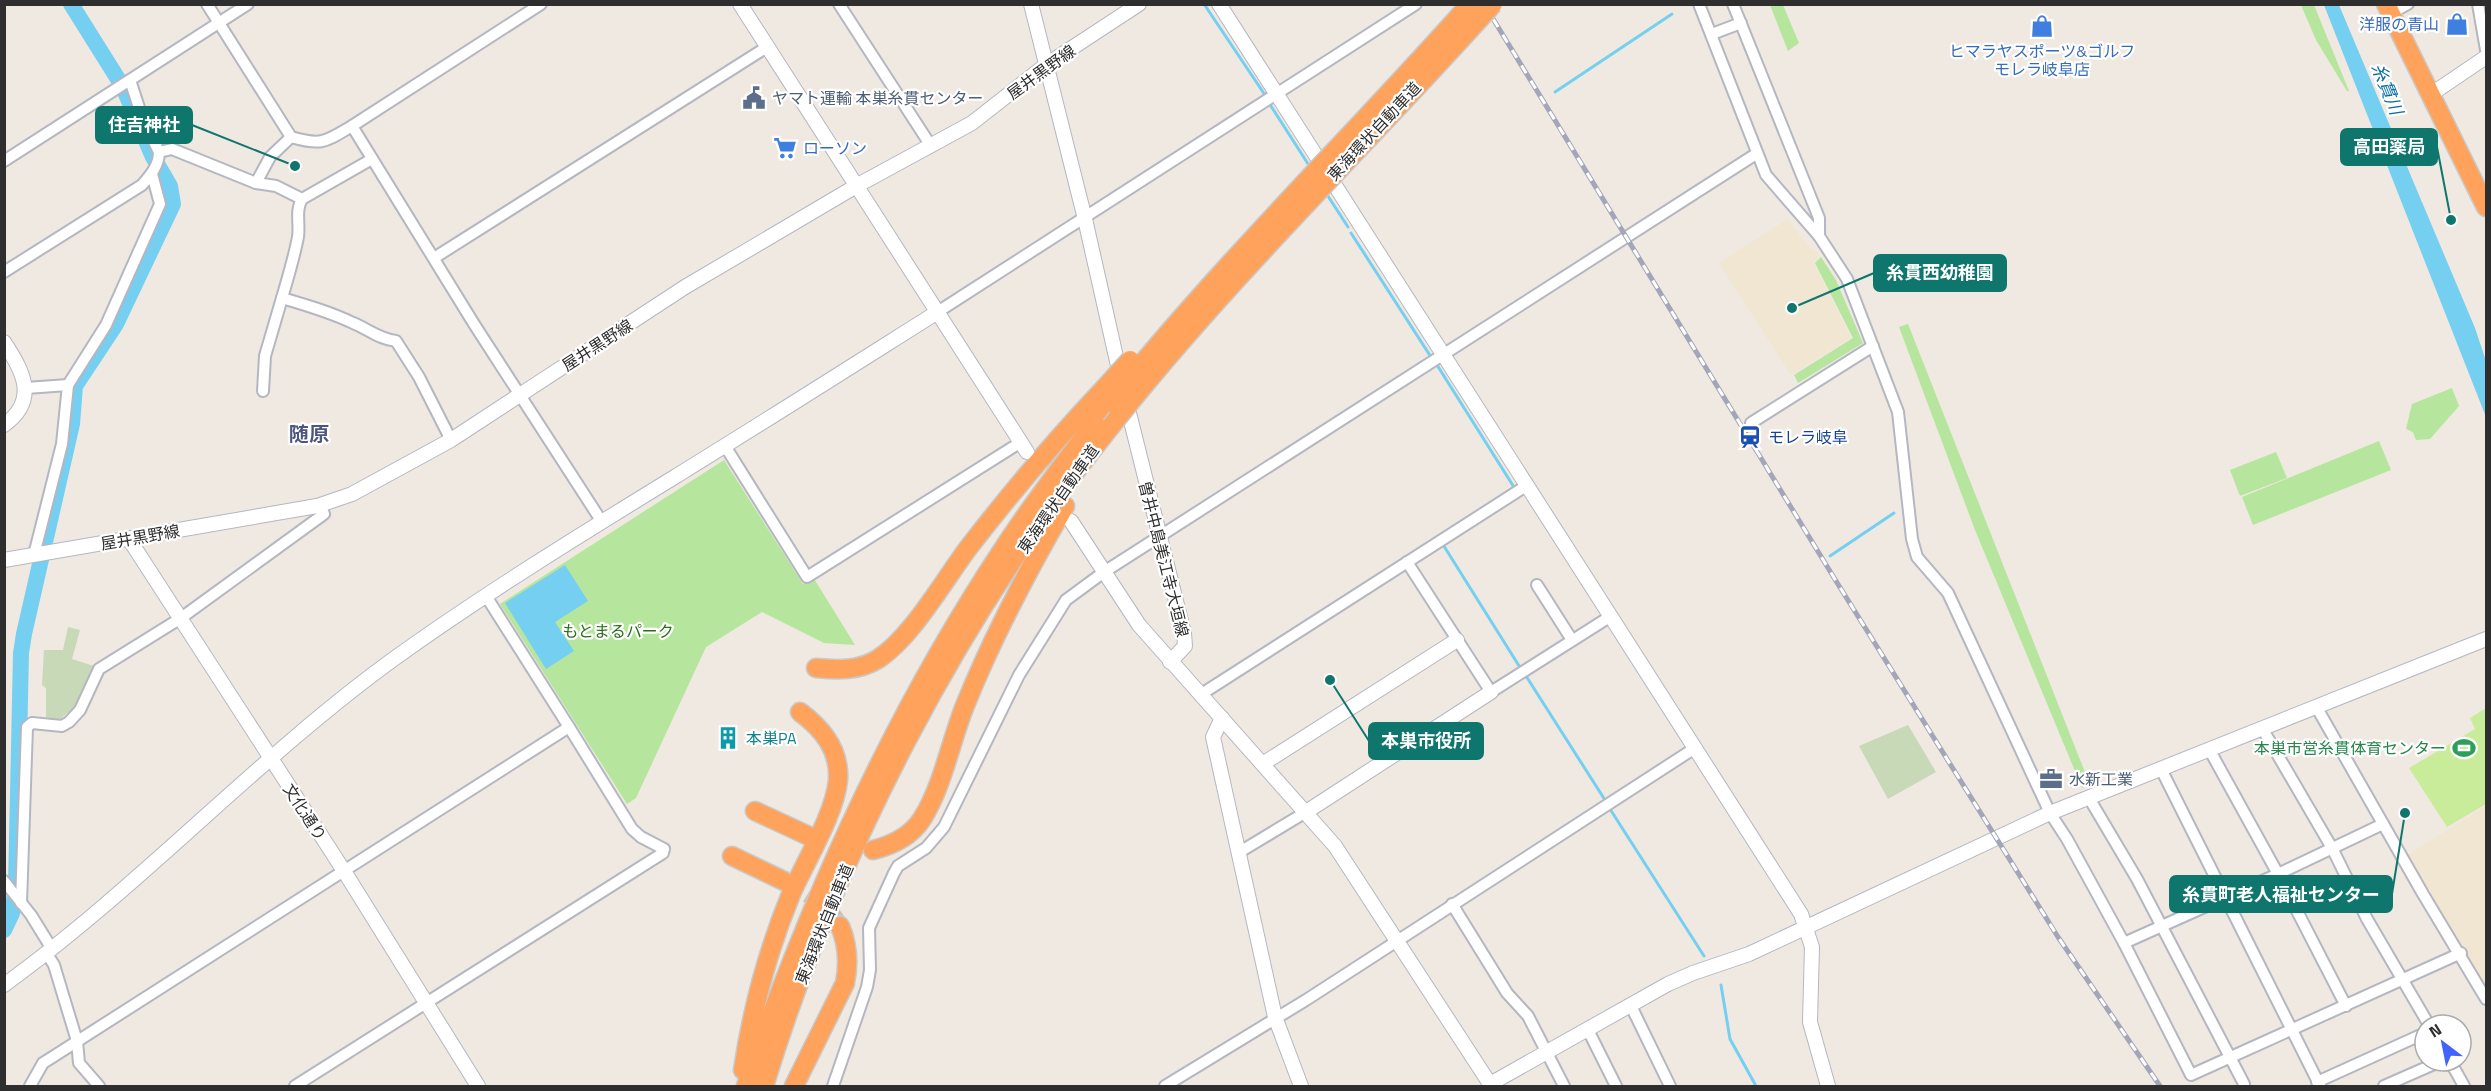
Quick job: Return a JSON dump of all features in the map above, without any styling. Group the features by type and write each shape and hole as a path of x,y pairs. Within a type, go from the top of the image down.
{"highway":[{"name":"東海環状自動車道","path":"746,1086 793,956 826,875 865,792 908,707 1004,546 1050,482 1104,399 1470,4"},
{"name":"東海環状自動車道","path":"764,1086 798,986 838,886 874,806 911,735 990,596 1039,524 1146,382 1235,279 1492,4"},
{"path":"2388,9 2487,207"},
{"path":"816,668 861,667 875,661 901,640 998,510 1104,399"},
{"path":"873,850 896,843 906,836 928,809 966,703 1008,609 1111,426"},
{"path":"740,1086 750,1020 775,938 797,880 828,814 838,780 834,751 828,739 800,712"},
{"path":"755,811 811,837"},
{"path":"732,856 784,881"},
{"path":"794,1086 845,983 848,952 840,926"}],"street":[{"path":"207,4 291,137 310,142 326,142 541,4"},
{"path":"4,161 248,4"},
{"path":"725,446 807,577 1024,447 740,4"},
{"path":"839,4 931,146"},
{"name":"曽井中島美江寺大垣線","path":"1031,4 1085,219 1113,349 1185,646 1170,662 1263,763 1344,859 1489,1086"},
{"name":"屋井黒野線","path":"4,560 320,505 352,494 451,440 685,287 858,185 983,116 1046,65 1139,4"},
{"path":"1219,4 1801,914 1813,954 1809,999 1810,1022 1828,1086"},
{"path":"4,985 50,952 122,892 269,758 394,658 602,522 1085,219 1416,4"},
{"path":"1699,4 1766,175 1819,236 1847,279 1898,412 1912,539 1917,557 1948,593 2050,813 2067,839 2124,943 2192,1076 2461,953"},
{"path":"1733,4 1819,218 1819,236"},
{"path":"2388,9 2408,4"},
{"path":"2478,4 2487,50"},
{"path":"1712,34 1741,23"},
{"path":"434,258 767,47"},
{"path":"2430,95 2487,57"},
{"path":"4,272 142,185 152,174 159,158 159,152 146,127 130,80"},
{"path":"352,126 602,522"},
{"path":"256,183 270,157 291,137"},
{"path":"159,152 172,149 256,183 276,186 302,199"},
{"path":"833,1086 867,987 870,970 868,928 894,873 898,867 926,848 944,827 1019,675 1066,600 1104,572 1756,154"},
{"path":"263,391 265,356 295,254 299,228 297,208 302,199 339,180 372,159"},
{"path":"34,555 62,444 68,385 106,325 160,204 152,174"},
{"path":"282,298 355,323 386,340 396,341 419,377 451,440"},
{"path":"4,342 9,355 18,362 26,388 21,408 4,425"},
{"path":"1751,423 1873,346"},
{"path":"26,388 68,385"},
{"path":"1200,695 1526,486"},
{"path":"21,903 27,727 32,723 62,726 69,722 80,711 99,669 181,618 324,514 320,505"},
{"path":"1071,521 1139,625 1170,662"},
{"name":"文化通り","path":"129,539 344,871 478,1086"},
{"path":"1407,562 1491,692"},
{"path":"1537,585 1572,640"},
{"path":"295,1086 663,853 664,849 641,837 632,829 486,596"},
{"path":"1238,854 1611,616"},
{"path":"1489,1086 1684,977 1749,954 2050,813 2487,639"},
{"path":"1263,763 1458,640"},
{"path":"2317,708 2423,894 2487,999"},
{"path":"1222,718 1213,737 1238,854 1275,1017 1301,1086"},
{"path":"30,1086 44,1063 77,1041 569,728"},
{"path":"2262,728 2332,848 2367,919 2422,1013"},
{"path":"1165,1086 1305,1000 1695,748"},
{"path":"2210,749 2346,1006"},
{"path":"2161,769 2318,1084 2413,1039"},
{"path":"2089,798 2137,879 2244,1084"},
{"path":"2124,943 2383,824"},
{"path":"4,881 21,903 50,952 77,1041 79,1063 99,1086"},
{"path":"1452,904 1507,993 1528,1016 1564,1086"},
{"path":"1630,1006 1670,1086"},
{"path":"1588,1030 1616,1086"},
{"path":"2384,1086 2414,1073"}],"shaded area":[{"path":"1788,219 1806,244 1819,255 1814,263 1851,338 1791,375 1719,263"},
{"path":"2486,806 2486,995 2404,857"}],"green space":[{"path":"1770,5 1783,5 1799,43 1788,51"},
{"path":"2301,5 2314,5 2349,91 2316,40"},
{"path":"1821,257 1836,280 1863,343 1798,383 1794,375 1853,338 1815,263"},
{"path":"1908,324 2090,785 2082,788 1975,530 1899,327"},
{"path":"2452,388 2459,406 2430,439 2416,440 2413,432 2406,429 2412,404"},
{"path":"2379,441 2391,470 2253,525 2242,497"},
{"path":"2276,452 2287,478 2240,496 2230,470"},
{"name":"もとまるパーク","path":"724,460 803,584 813,577 855,645 824,643 762,612 706,647 636,798 627,804 500,604"},
{"path":"68,627 80,630 72,659 94,666 76,706 60,719 46,719 46,688 42,685 44,650 63,650"},
{"name":"本巣市営糸貫体育センター","path":"2486,708 2486,804 2447,827 2409,768 2475,729 2470,718"},
{"path":"1908,725 1936,772 1888,799 1859,746"}],"water":[{"path":"2324,5 2339,5 2475,328 2486,361 2486,417"},
{"path":"565,565 588,601 555,622 574,651 546,669 505,603"}],"waterway":[{"path":"4,930 12,913 16,887 21,653 72,424 75,386 116,324 173,204 170,186 153,157 123,87 71,4"},
{"path":"1204,4 1265,95"},
{"path":"1555,92 1672,14"},
{"path":"1269,103 1310,167"},
{"path":"1326,193 1348,227"},
{"path":"1351,233 1431,357"},
{"path":"1437,365 1512,484 1514,488 1510,490"},
{"path":"1830,556 1894,513"},
{"path":"1442,543 1521,669"},
{"path":"1526,676 1605,800"},
{"path":"1610,809 1704,956"},
{"path":"1721,985 1730,1039 1756,1086"}],"tunnel":[{"path":"784,881 816,899 840,926"}],"railway":[{"path":"1484,4 1836,581 2058,937 2160,1086"}],"place":[{"name":"洋服の青山","path":"2457,24"},
{"name":"ヒマラヤスポーツ&ゴルフ モレラ岐阜店","path":"2042,26"},
{"name":"ヤマト運輸 本巣糸貫センター","path":"754,98"},
{"name":"ローソン","path":"785,148"},
{"name":"住吉神社","path":"295,166"},
{"name":"高田薬局","path":"2451,220"},
{"name":"糸貫西幼稚園","path":"1792,308"},
{"name":"モレラ岐阜","path":"1750,437"},
{"name":"本巣市役所","path":"1330,680"},
{"name":"本巣PA","path":"728,738"},
{"name":"本巣市営糸貫体育センター","path":"2464,748"},
{"name":"水新工業","path":"2051,779"},
{"name":"糸貫町老人福祉センター","path":"2405,813"}],"district":[{"name":"随原","path":"309,434"}],"water label":[{"name":"糸貫川","path":"2387,89"}]}
